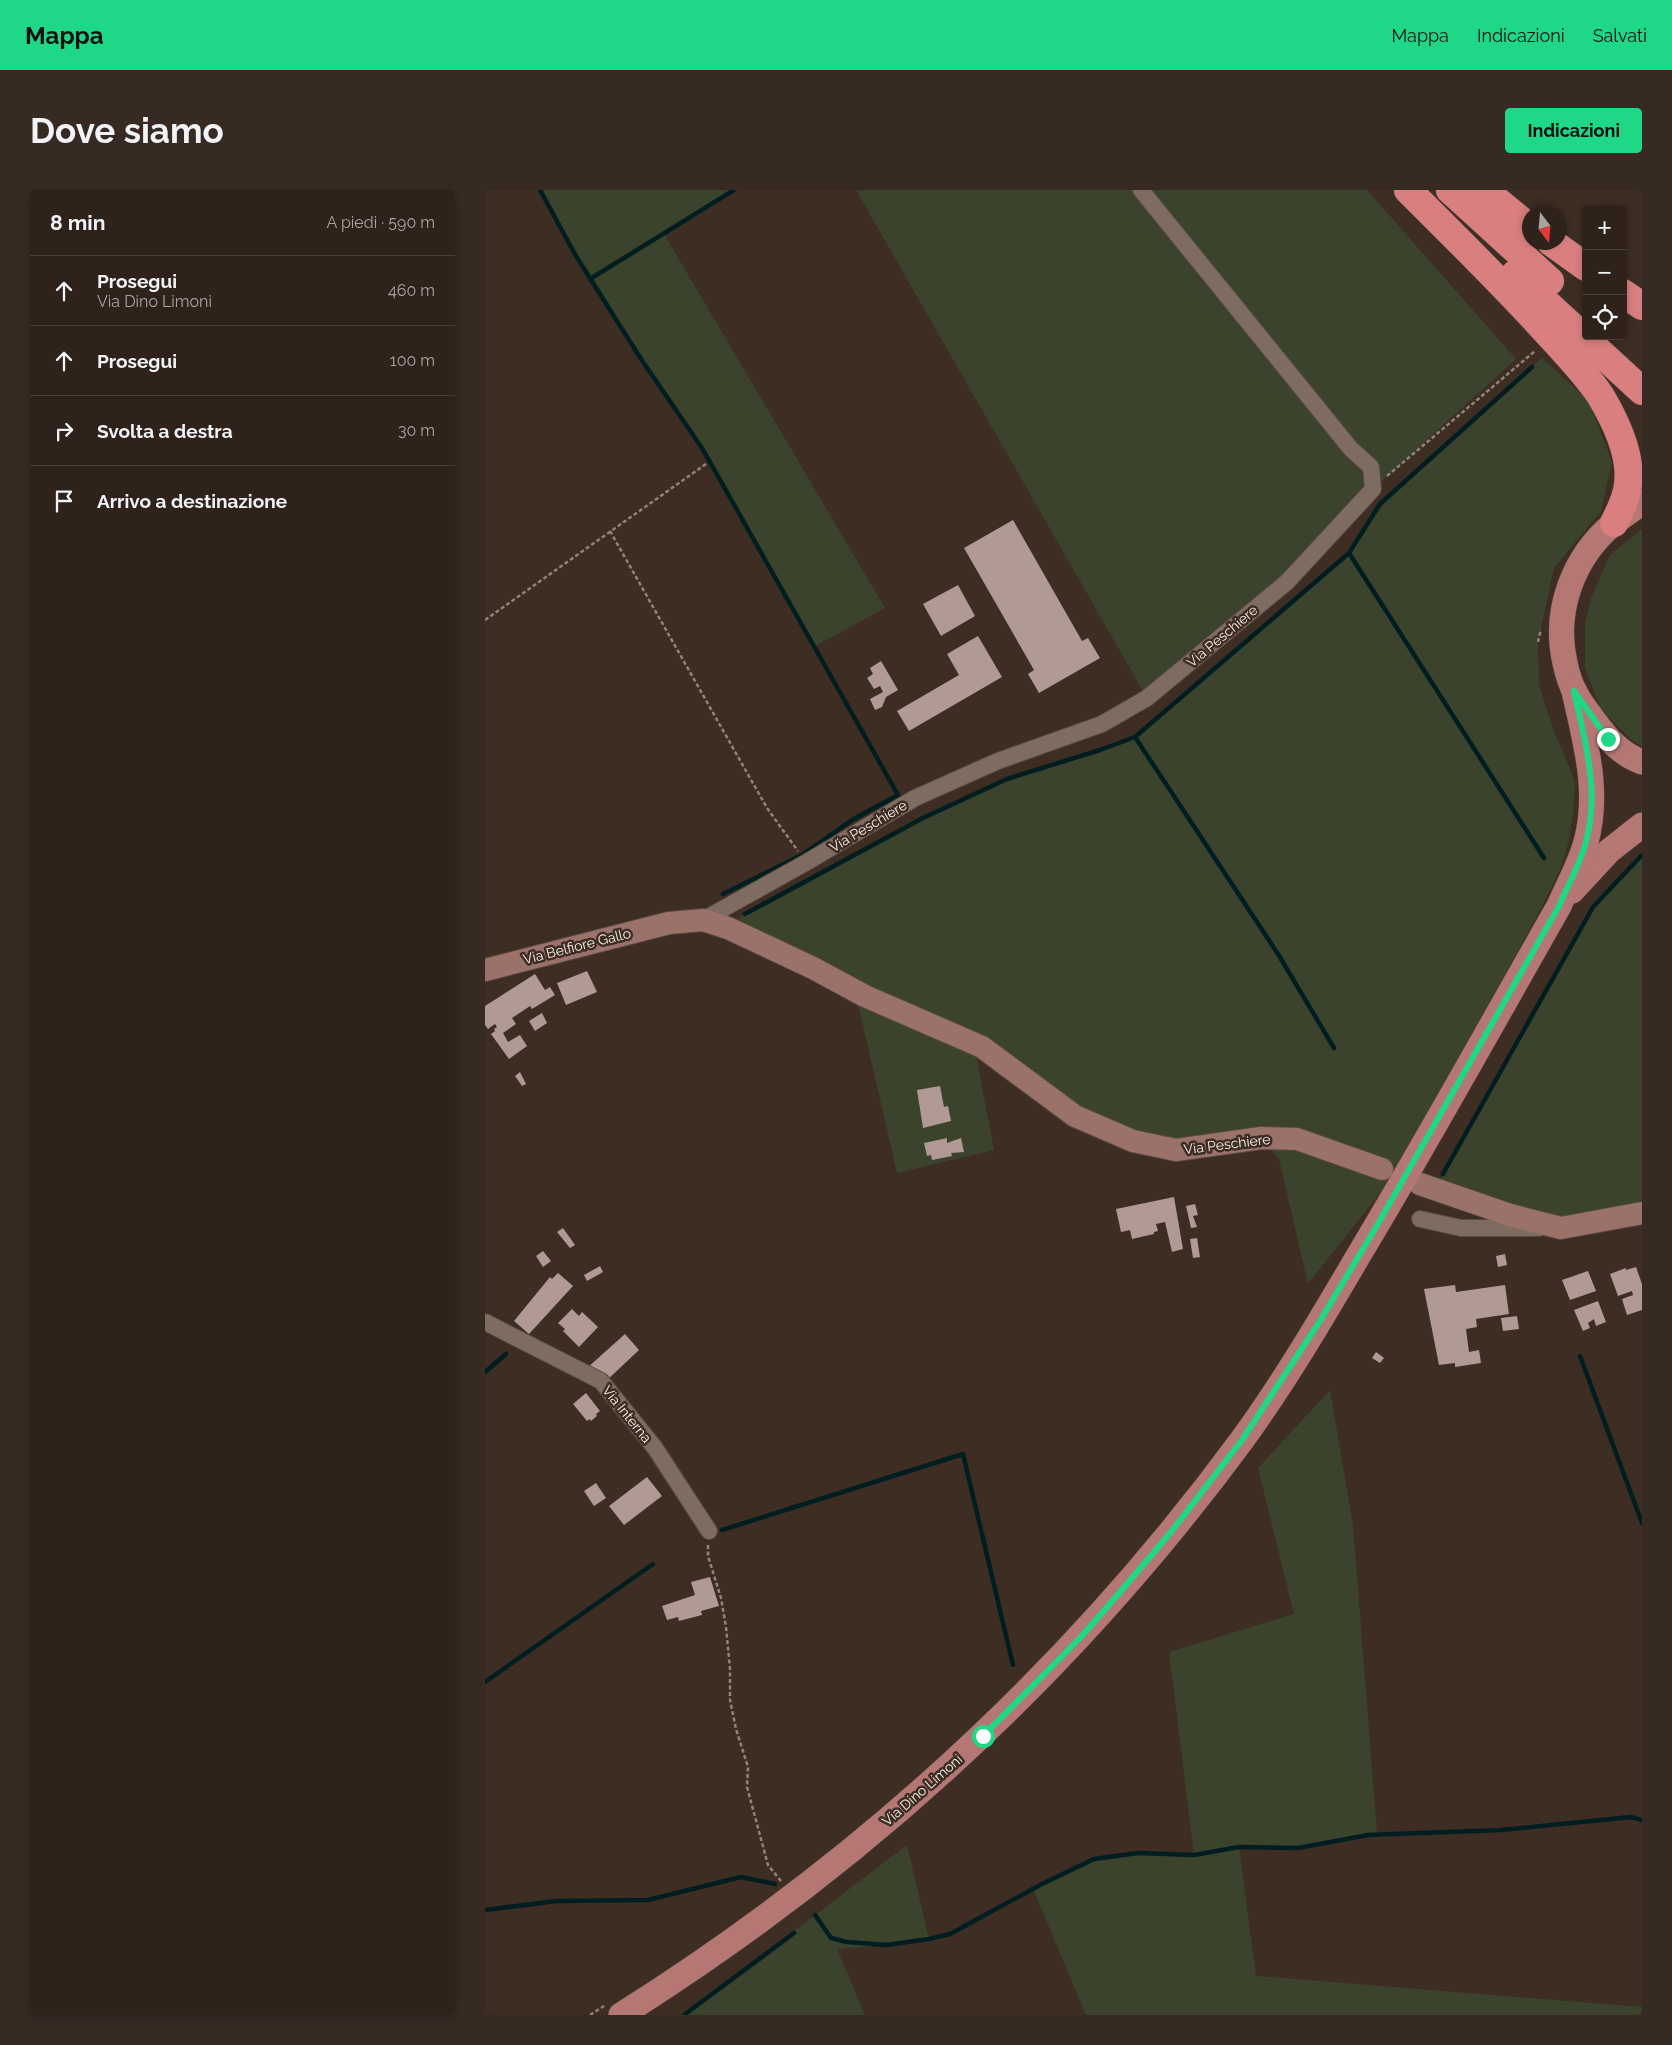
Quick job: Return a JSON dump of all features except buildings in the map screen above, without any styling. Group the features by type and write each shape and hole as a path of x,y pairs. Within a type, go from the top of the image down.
{"highway":[{"path":"1408,190 1501,282 1582,370 1600,396 1616,426 1627,464 1628,484 1624,503 1613,523"},
{"path":"1427,190 1459,222 1642,391"},
{"path":"1450,190 1582,310"},
{"path":"1484,190 1522,221"},
{"path":"1562,250 1582,264"},
{"path":"1626,295 1642,306"},
{"path":"1614,340 1642,365"}],"main road":[{"path":"1559,906 1586,843 1593,796 1591,767 1561,641 1565,596 1577,570 1594,543 1613,523 1642,503"},
{"path":"1574,691 1608,739 1622,752 1642,762"},
{"path":"1559,906 1609,852 1642,825"},
{"name":"Via Dino Limoni","path":"613,2010 699,1965 798,1893 899,1811 1014,1705 1115,1598 1171,1532 1242,1440 1278,1388 1379,1222 1559,906"}],"street":[{"path":"1141,190 1351,450 1371,467 1373,489"},
{"name":"Via Peschiere","path":"703,920 807,862 915,798 998,761 1102,724 1147,698 1287,582 1373,489"},
{"name":"Via Peschiere","path":"669,923 703,920 728,928 813,968 865,996 982,1047 1075,1116 1133,1141 1176,1150 1261,1138 1297,1139 1382,1170"},
{"name":"Via Belfiore Gallo","path":"485,970 669,923"},
{"path":"1420,1184 1509,1215 1561,1228"},
{"path":"1420,1219 1461,1228 1561,1228 1642,1213"},
{"name":"Via Interna","path":"485,1322 601,1380 655,1448 709,1530"}],"path":[{"path":"1373,489 1534,350 1538,354"},
{"path":"485,620 706,464"},
{"path":"610,531 767,808 788,840 807,862"},
{"path":"1538,642 1542,623"},
{"path":"709,1530 708,1556 721,1598 726,1627 730,1670 730,1700 736,1729 749,1767 747,1787 768,1865 784,1885"},
{"path":"590,2015 613,2010"}],"green space":[{"path":"539,190 734,190 664,234 885,608 815,646 702,448 590,279"},
{"path":"856,190 1367,190 1516,359 1373,489 1287,582 1147,698"},
{"path":"1542,358 1589,401 1612,462 1601,511 1554,568 1538,642 1539,685 1556,737 1575,782 1569,840 1562,865 1541,909 1395,1174 1308,1284 1279,1159 1261,1138 1133,1141 974,1044 994,1150 897,1173 855,991 728,928 745,914 923,818 1007,779 1100,750 1135,736 1349,553 1380,504"},
{"path":"1642,529 1642,747 1633,741 1602,711 1585,668 1585,624 1591,598 1610,555"},
{"path":"1642,855 1642,1213 1561,1228 1437,1190 1443,1174 1593,907"},
{"path":"1330,1390 1353,1525 1377,1834 1298,1848 1239,1847 1256,1976 1642,2007 1642,2015 1086,2015 1033,1889 1094,1859 1138,1853 1194,1855 1169,1652 1294,1614 1258,1468"},
{"path":"907,1845 929,1939 837,1949 865,2015 684,2015"}],"waterway":[{"path":"540,190 576,256 641,359 702,448 898,795 852,820 802,855 723,894"},
{"path":"590,279 734,190"},
{"path":"745,914 923,818 1007,779 1135,737 1349,553 1380,504 1532,367"},
{"path":"1349,553 1544,858"},
{"path":"1135,737 1278,954 1334,1048"},
{"path":"1443,1174 1593,907 1642,855"},
{"path":"485,1372 506,1354"},
{"path":"1580,1356 1642,1523"},
{"path":"722,1530 963,1454 1013,1665"},
{"path":"485,1682 653,1564"},
{"path":"815,1915 831,1938 847,1942 886,1945 950,1934 1042,1884 1094,1859 1138,1853 1194,1855 1239,1847 1298,1848 1368,1835 1501,1830 1631,1817 1642,1820"},
{"path":"485,1910 557,1901 648,1900 741,1877 775,1884"},
{"path":"684,2015 794,1933"}],"route":[{"path":"983,1736 1080,1638 1171,1532 1242,1440 1320,1321 1379,1222 1559,906 1575,872 1586,843 1593,796 1591,767 1574,691 1608,739"}]}
